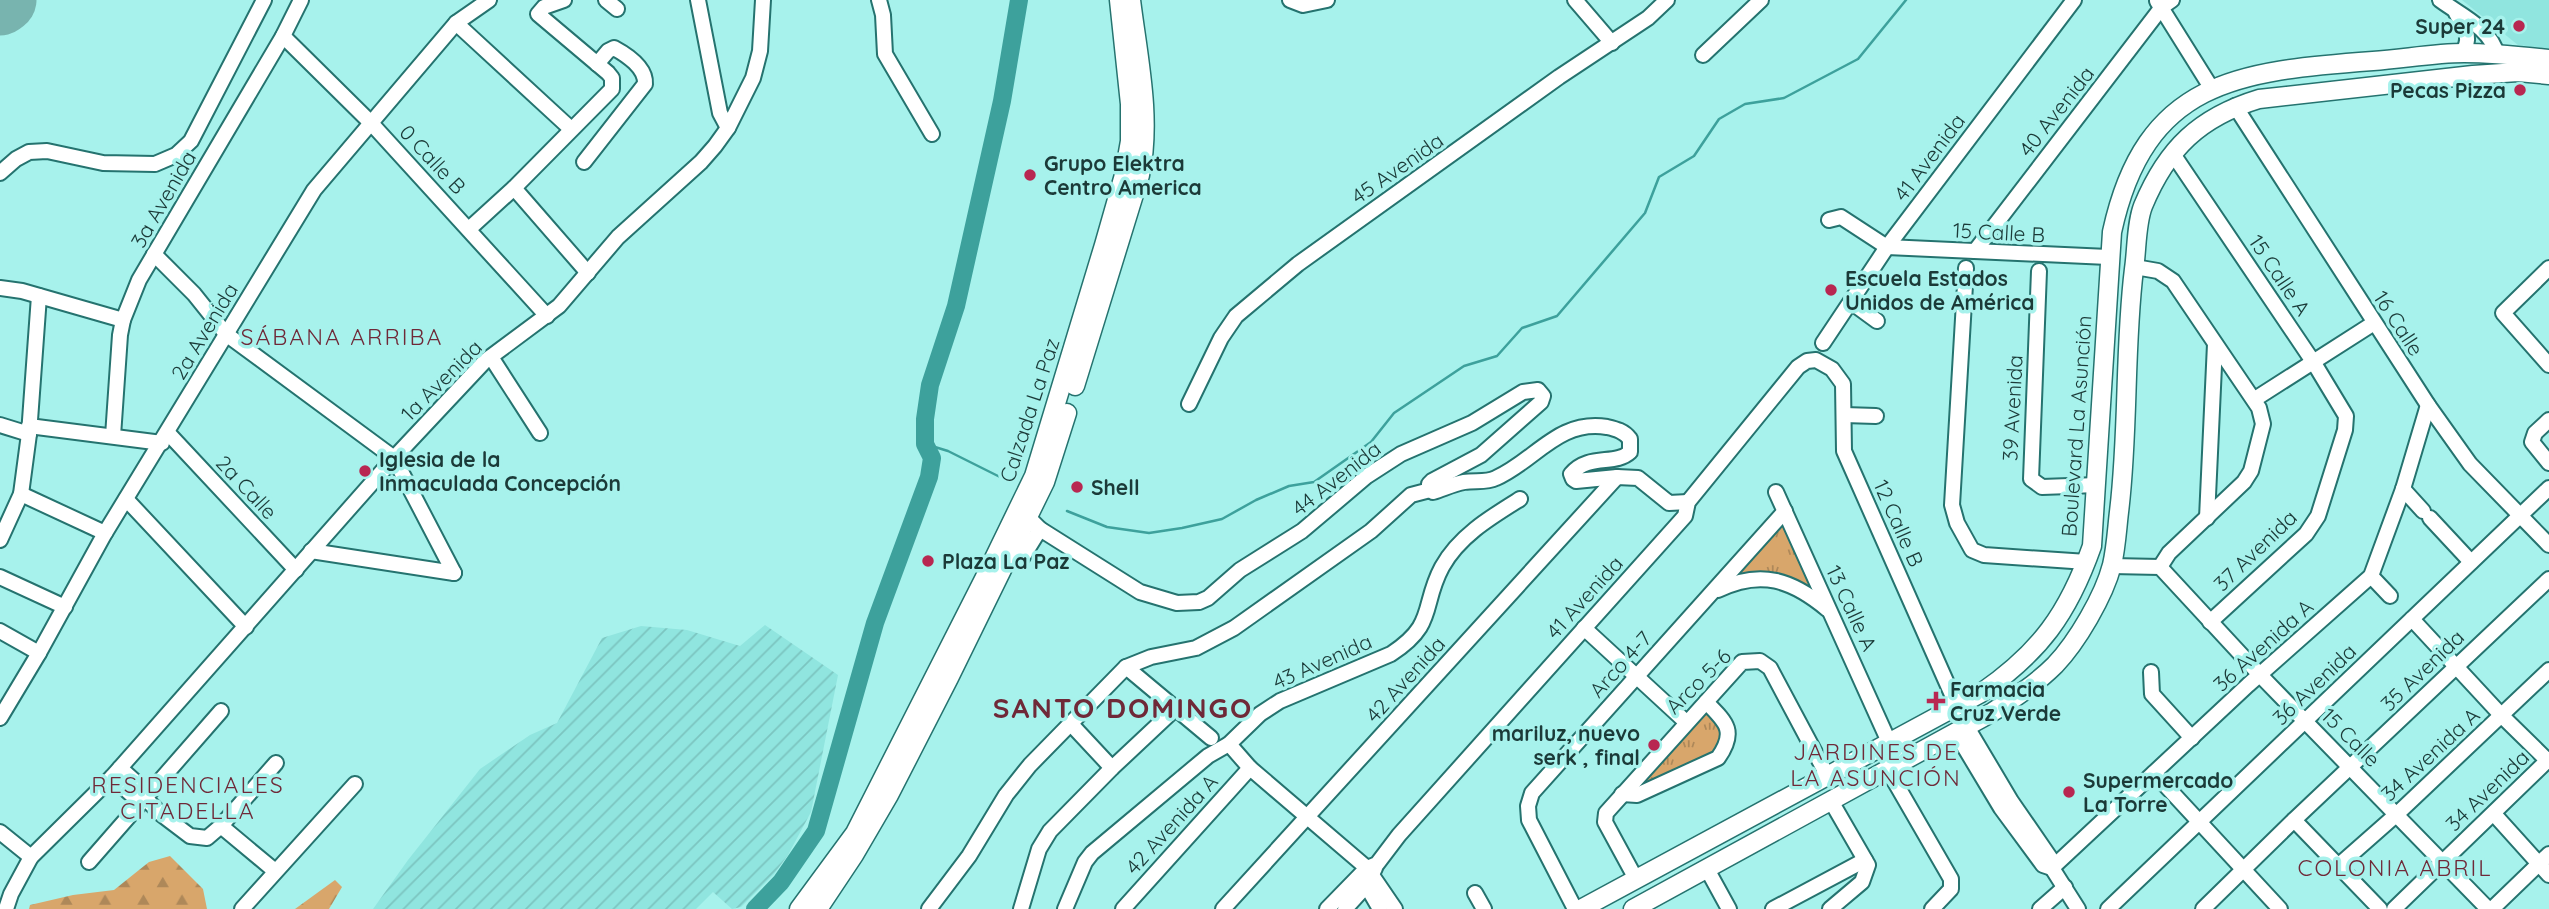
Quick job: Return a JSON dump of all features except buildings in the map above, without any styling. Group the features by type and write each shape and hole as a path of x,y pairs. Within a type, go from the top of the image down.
{"main road":[{"name":"Calzada La Paz","path":"799,909 855,833 1034,476 1124,175 1130,141 1130,104 1119,0"},
{"name":"Calzada La Paz","path":"818,909 889,795 1035,524 1045,482 1140,175 1145,151 1145,120 1131,0"},
{"name":"Boulevard La Asunción","path":"1581,909 1605,903 1636,879 1957,706 2004,677 2038,647 2058,621 2087,562 2093,537 2108,257 2118,202 2144,147 2165,122 2185,105 2212,89 2243,77 2290,69 2462,53 2549,59"},
{"path":"2473,75 2493,64 2497,55"},
{"path":"2290,69 2293,95"},
{"path":"1644,906 2017,697 2055,665 2077,636 2094,608 2112,566 2125,436 2131,295 2142,209 2173,154 2199,127 2235,106 2259,99 2473,75 2518,72 2549,75"},
{"path":"2185,105 2199,127"},
{"path":"2108,293 2131,295"},
{"path":"2098,434 2125,436"},
{"path":"2093,537 2116,538"},
{"path":"1927,723 1956,718 1961,730"},
{"path":"1847,764 1859,786"},
{"path":"1726,830 1738,851"}],"street":[{"path":"0,173 29,152 55,151 103,163 155,164 176,155 191,142 264,0"},
{"name":"3a Avenida","path":"113,436 123,320 139,280 283,36 301,0"},
{"name":"2a Avenida","path":"0,718 40,653 126,499 314,190 456,23 489,0"},
{"path":"469,229 514,188 612,89 612,78 538,14 544,7 564,0"},
{"path":"698,0 720,113 728,128"},
{"name":"1a Avenida","path":"6,909 31,857 116,773 394,458 491,357 547,316 569,296 618,237 701,162 728,128 753,78 760,51 763,0"},
{"path":"880,0 885,54 932,134"},
{"path":"1297,3 1327,0"},
{"path":"1575,0 1612,43"},
{"name":"45 Avenida","path":"1189,404 1221,338 1236,316 1298,264 1559,77 1647,18 1667,0"},
{"path":"1703,55 1761,0"},
{"name":"41 Avenida","path":"1823,344 1887,247 2074,0"},
{"path":"2440,0 2480,27 2493,42 2497,55"},
{"path":"2163,3 2212,89"},
{"name":"40 Avenida","path":"1975,251 2163,3"},
{"path":"2455,11 2468,36 2468,43 2462,53"},
{"path":"456,23 571,129"},
{"name":"0 Calle B","path":"283,36 371,123 547,316"},
{"path":"584,162 645,84 646,79 642,69 614,48 597,64"},
{"name":"16 Calle","path":"2235,106 2374,323 2470,464 2549,545"},
{"name":"15 Calle A","path":"2173,154 2314,363 2346,416 2346,423"},
{"path":"514,188 588,273"},
{"path":"1829,220 1842,217 1887,247"},
{"name":"15 Calle B","path":"1887,247 2108,257"},
{"path":"154,254 194,294 226,334 394,458 454,573 312,551"},
{"path":"2112,566 2160,567 2169,553 2236,490 2251,471 2263,424 2257,404 2169,277 2158,271 2135,267"},
{"path":"1966,268 1952,505 1957,523 1972,550 1984,555 2087,562"},
{"path":"2549,268 2503,313 2549,365"},
{"name":"39 Avenida","path":"2039,271 2031,479 2042,487 2096,485"},
{"path":"1,289 39,296 123,320"},
{"path":"2,531 21,494 29,430 39,296"},
{"path":"1851,302 1877,321"},
{"path":"2257,404 2374,323"},
{"path":"2207,518 2214,344"},
{"path":"491,357 540,433"},
{"name":"41 Avenida","path":"1327,909 1399,835 1685,516 1688,502 1798,367 1807,361 1816,360"},
{"name":"12 Calle B","path":"1816,360 1839,376 1844,392 1844,451 1957,706"},
{"name":"44 Avenida","path":"1035,524 1140,592 1177,603 1199,602 1208,598 1240,570 1302,531 1367,476 1401,454 1472,423 1523,392 1538,390 1543,396 1541,402 1481,455 1432,481 1429,484 1430,490"},
{"name":"36 Avenida A","path":"2052,868 2371,576 2403,489 2428,405"},
{"path":"1844,415 1876,416"},
{"path":"2549,420 2532,438 2533,446 2549,463"},
{"name":"37 Avenida","path":"2210,622 2306,534 2318,516 2346,423"},
{"path":"0,425 29,430 165,438"},
{"name":"44 Avenida","path":"929,909 969,856 1006,795 1030,765 1126,667 1151,657 1196,648 1234,628 1371,531 1411,495 1499,477 1548,442 1567,432 1591,425 1615,428 1626,434 1630,439 1630,452 1625,457 1594,460 1581,465 1571,477 1576,481 1617,477"},
{"name":"2a Calle","path":"165,438 296,570"},
{"path":"1617,477 1638,478 1669,503 1688,502"},
{"name":"42 Avenida","path":"1223,909 1617,477"},
{"name":"36 Avenida","path":"2108,909 2549,488"},
{"path":"2403,489 2471,562"},
{"name":"13 Calle A","path":"1776,492 1889,742"},
{"path":"21,494 106,533"},
{"path":"126,499 246,627"},
{"name":"43 Avenida","path":"1065,909 1085,862 1092,853 1198,764 1229,744 1260,714 1280,701 1391,654 1401,647 1420,629 1426,618 1442,568 1452,552 1486,521 1520,499"},
{"name":"Arco 4-7","path":"1575,909 1529,820 1528,806 1532,793 1785,511"},
{"path":"1022,558 1035,524"},
{"name":"15 Calle","path":"2160,567 2260,675 2490,909"},
{"path":"2371,576 2390,596"},
{"path":"0,577 65,607"},
{"name":"Arco 4-7","path":"1711,594 1730,584 1749,579 1777,579 1809,594 1831,612"},
{"name":"35 Avenida","path":"2203,909 2549,579"},
{"path":"2412,619 2501,715 2548,760"},
{"path":"1584,628 1686,722"},
{"path":"0,631 40,653"},
{"name":"Arco 5-6","path":"1636,879 1605,822 1609,808 1742,662 1754,660 1765,664 1773,673 1827,775"},
{"path":"1126,667 1211,738"},
{"name":"34 Avenida A","path":"2338,866 2549,670"},
{"path":"2151,672 2152,694 2192,738"},
{"path":"1622,794 1637,795 1718,758 1729,735 1727,726 1706,702"},
{"path":"1021,909 1042,841 1112,768 1176,708"},
{"path":"89,862 221,712"},
{"path":"1070,723 1112,768"},
{"path":"1961,730 2051,859 2052,868 2078,909"},
{"path":"1229,744 1250,768 1366,871 1395,909"},
{"name":"34 Avenida","path":"2394,909 2548,760"},
{"path":"116,773 131,794 146,799 190,836 206,838 221,826 275,763"},
{"name":"42 Avenida A","path":"1123,909 1250,768"},
{"path":"1888,770 1951,879 1951,889 1932,909"},
{"path":"2154,774 2280,909"},
{"path":"242,909 355,784"},
{"path":"1831,801 1868,865 1862,882 1841,906"},
{"path":"2490,909 2546,864 2494,814"},
{"path":"2294,820 2380,909"},
{"path":"221,826 275,871"},
{"path":"0,832 31,857"},
{"path":"1773,909 1865,860"},
{"path":"1707,869 1728,909"},
{"path":"1366,871 1380,909"},
{"name":"41 Avenida","path":"1345,909 1366,871"},
{"path":"2040,909 2065,887"},
{"path":"1475,893 1484,909"}],"shaded area":[{"path":"2462,0 2549,0 2549,49 2518,45"},
{"path":"765,625 838,675 811,812 788,855 774,874 741,907 732,909 713,892 696,909 373,909 480,769 530,735 557,723 602,638 641,626 687,630 740,646"}],"green space":[{"path":"1784,518 1821,601 1810,590 1725,582"},
{"path":"1705,705 1724,727 1716,755 1629,791"},
{"path":"170,856 203,889 207,909 29,909 30,905 73,895 114,890 149,862"},
{"path":"335,880 342,887 329,909 295,909"}],"waterway":[{"path":"755,909 781,882 816,831 875,623 929,477 932,458 925,444 925,419 930,385 956,306 1002,101 1019,0"},
{"path":"1067,511 1107,527 1149,533 1222,519 1289,486 1314,482 1371,442 1394,413 1464,366 1497,356 1522,328 1557,316 1645,213 1659,177 1694,156 1719,119 1745,104 1784,98 1858,59 1906,0"},
{"path":"925,444 948,451 1006,480"}],"runway":[{"path":"0,3 4,0"}],"place":[{"name":"Super 24","path":"2519,26"},
{"name":"Pecas Pizza","path":"2520,90"},
{"name":"Grupo Elektra Centro America","path":"1030,175"},
{"name":"Escuela Estados Unidos de América","path":"1831,290"},
{"name":"Iglesia de la Inmaculada Concepción","path":"365,471"},
{"name":"Shell","path":"1077,487"},
{"name":"Plaza La Paz","path":"928,561"},
{"name":"Farmacia Cruz Verde","path":"1936,701"},
{"name":"mariluz, nuevo serk , final","path":"1654,745"},
{"name":"Supermercado La Torre","path":"2069,792"}],"district":[{"name":"SÁBANA ARRIBA","path":"342,336"},
{"name":"SANTO DOMINGO","path":"1123,707"},
{"name":"JARDINES DE LA ASUNCIÓN","path":"1876,764"},
{"name":"RESIDENCIALES CITADELLA","path":"188,797"},
{"name":"COLONIA ABRIL","path":"2395,867"}]}
